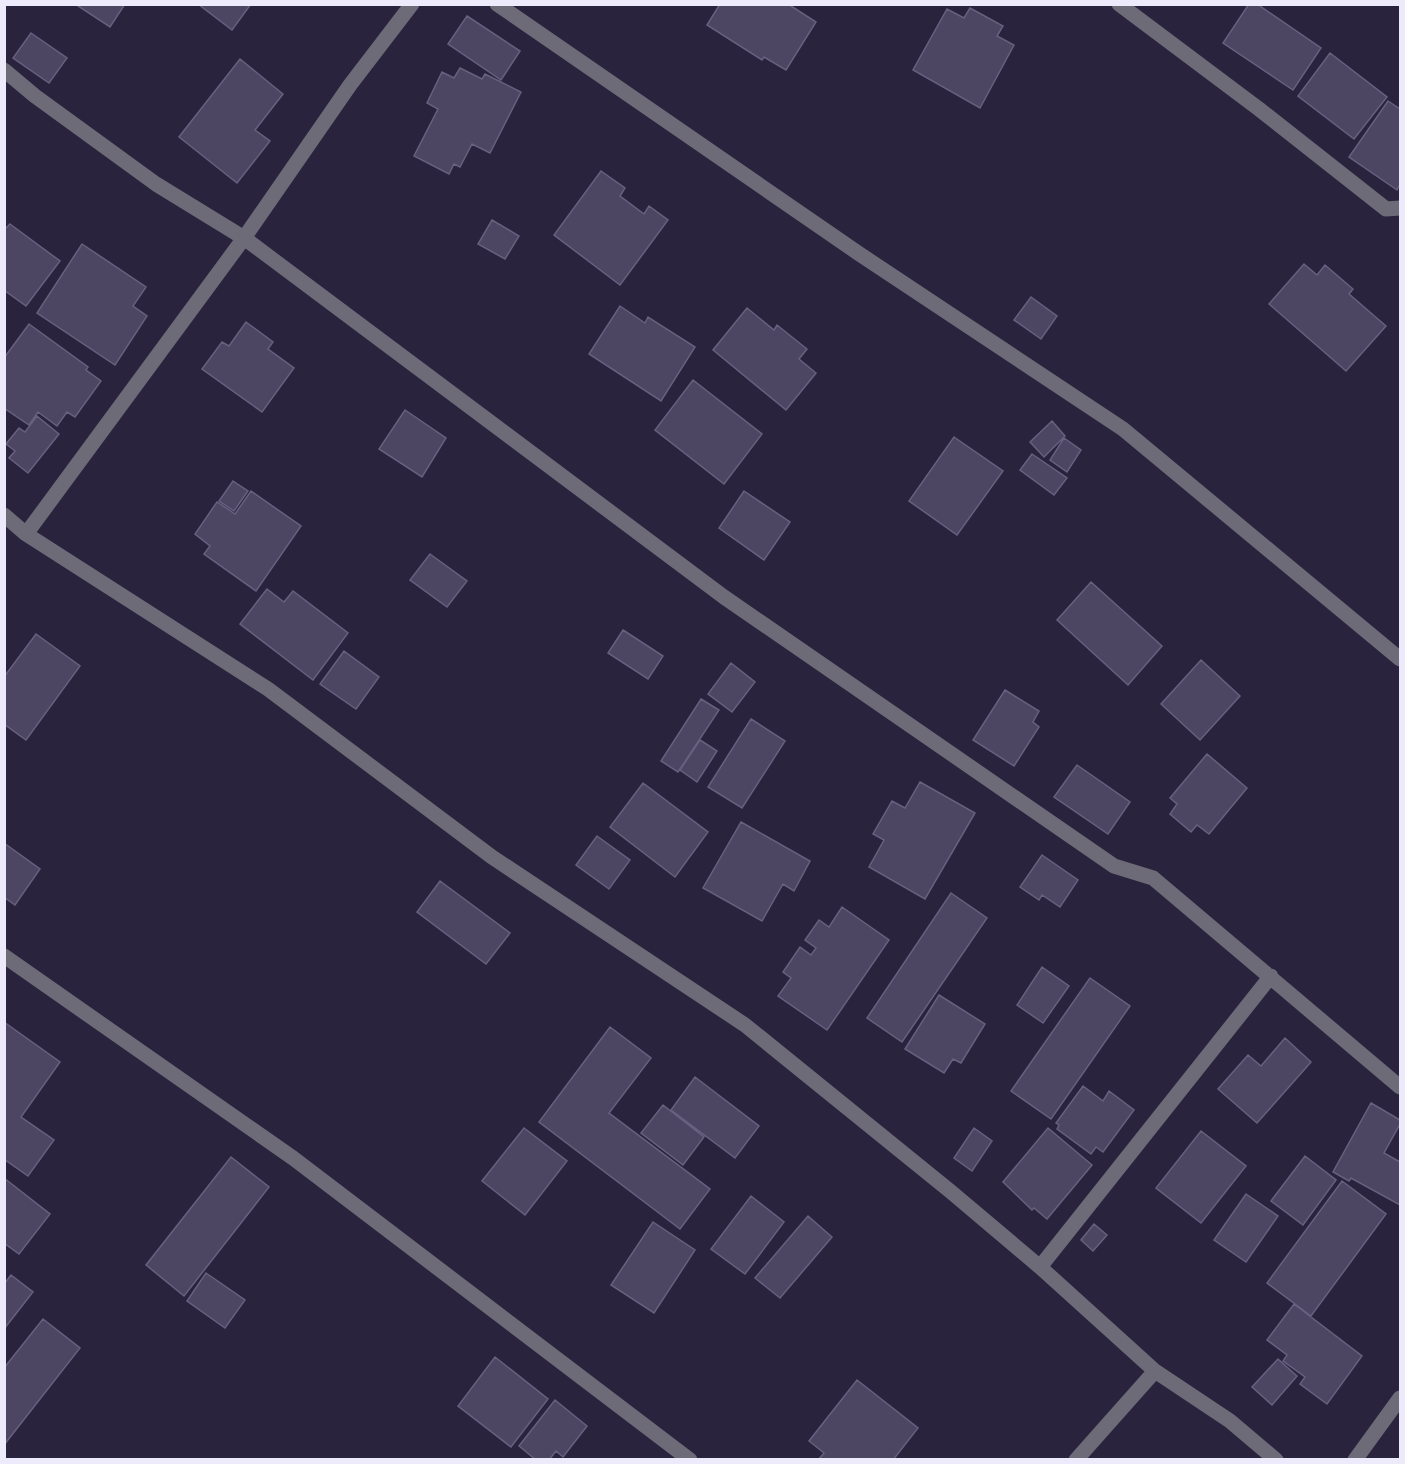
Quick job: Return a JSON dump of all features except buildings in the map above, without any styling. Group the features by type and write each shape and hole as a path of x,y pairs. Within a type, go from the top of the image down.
{"street":[{"path":"26,534 244,238 350,85 412,4"},
{"path":"497,4 848,246 1123,429 1401,659"},
{"path":"1127,6 1386,209 1401,208"},
{"path":"4,70 35,96 156,184 244,238 724,597 1114,866 1153,878 1401,1087"},
{"path":"4,515 26,534 268,689 492,857 745,1025 950,1191 1040,1267 1155,1371 1230,1421 1276,1460"},
{"path":"4,956 293,1158 690,1460"},
{"path":"1040,1267 1271,976"},
{"path":"1076,1460 1155,1371"},
{"path":"1355,1460 1401,1398"}]}
